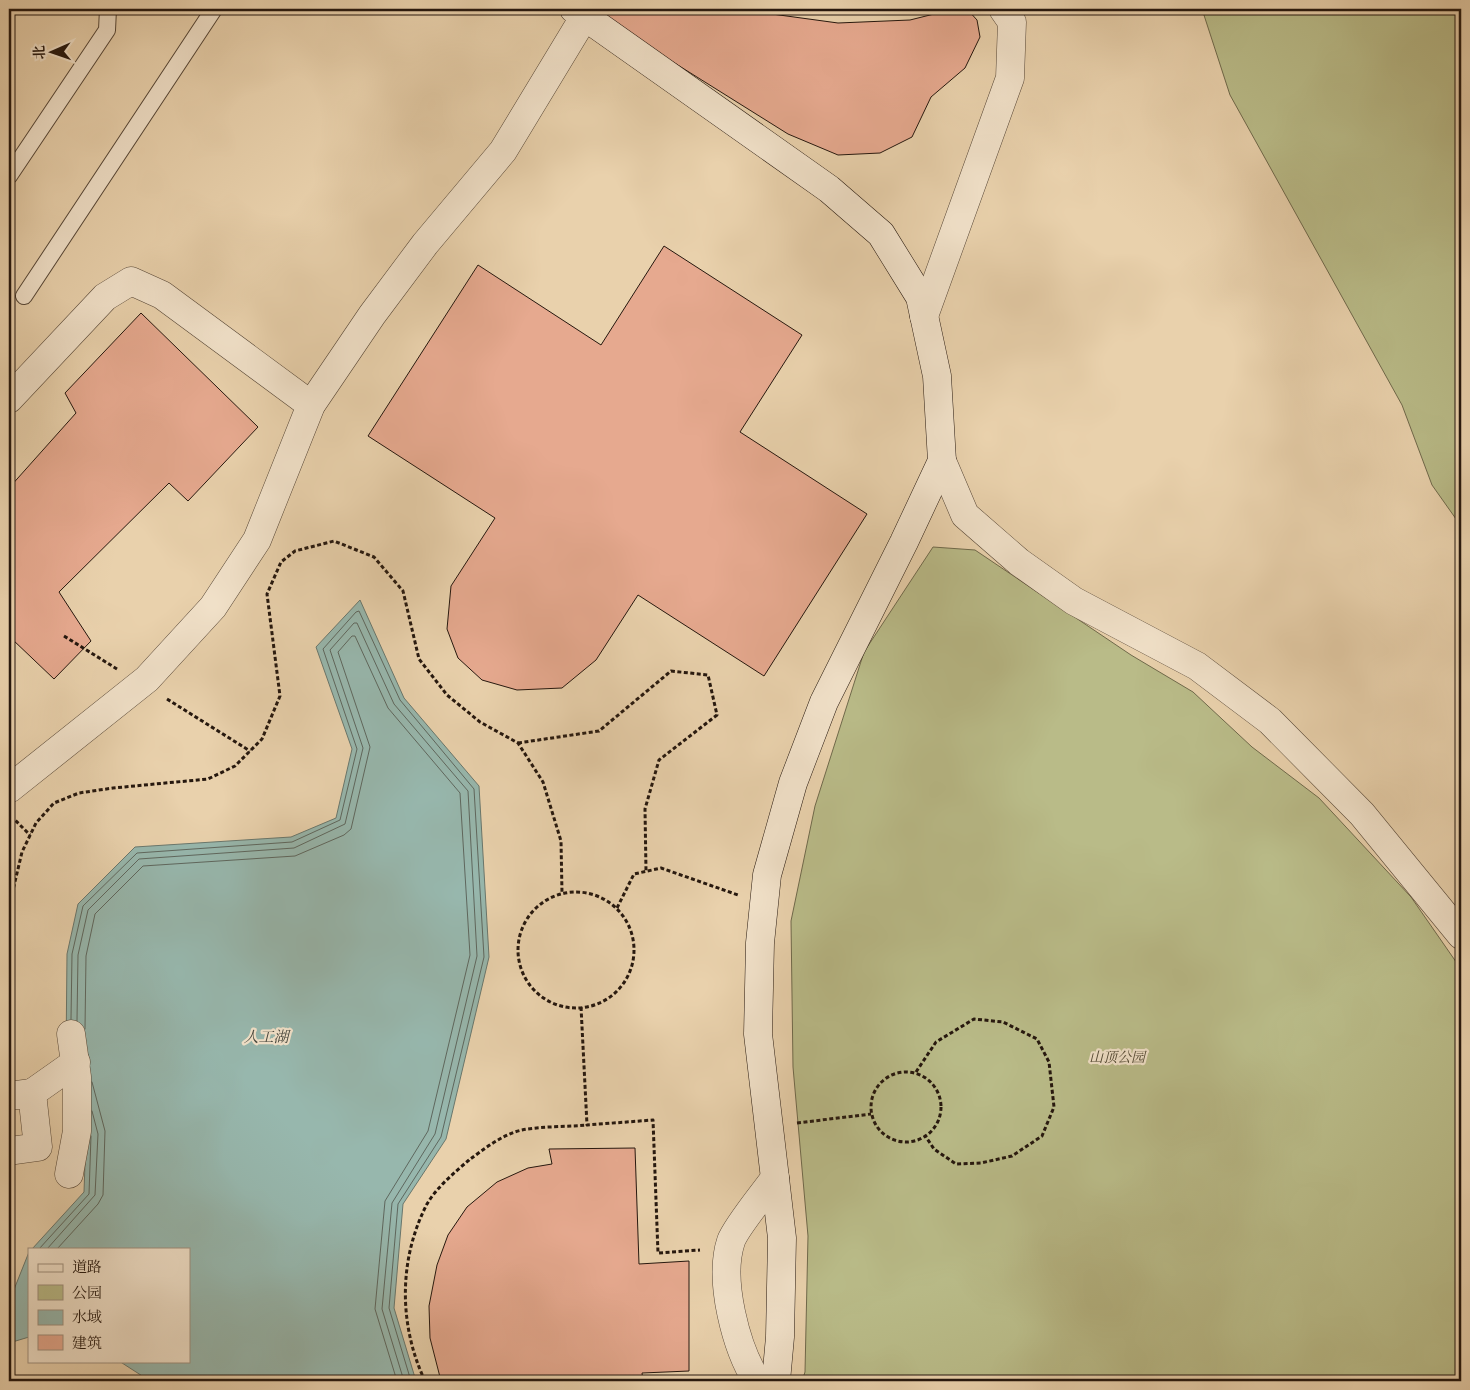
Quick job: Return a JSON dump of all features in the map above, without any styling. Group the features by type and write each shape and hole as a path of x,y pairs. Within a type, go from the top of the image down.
{"street":[{"path":"924,316 1010,78 1012,22 1003,9"},
{"path":"9,789 147,679 213,607 257,540 311,405 372,315 424,244 503,151 582,11 829,189 881,234 920,297 937,376 942,461 965,515 1019,562 1074,601 1198,666 1270,721 1362,814 1461,935"},
{"path":"9,399 105,297 131,281 162,295 311,405"},
{"path":"776,1381 782,1238 758,1034 760,942 767,875 793,783 824,702 942,461"},
{"path":"9,1151 38,1147 71,1162 77,1131 76,1062 72,1034"},
{"path":"38,1147 20,1094 76,1062"},
{"path":"757,1381 749,1368 734,1327 726,1279 731,1241 775,1178"}],"lane":[{"path":"9,176 107,30 108,9"},
{"path":"24,296 214,9"}],"path":[{"path":"9,906 22,852 36,823 54,803 79,793 208,779 236,766 262,738 280,696 268,594 281,562 295,551 334,541 374,557 403,591 419,658 447,695 480,722 518,744 543,782 561,841 562,893"},
{"path":"518,744 599,730 671,671 708,675 717,716 659,760 645,809 646,871"},
{"path":"9,814 30,835"},
{"path":"618,908 634,874 661,868 764,904"},
{"path":"582,892 601,897 618,908 629,925 634,944 633,964 624,983 610,997 592,1006 572,1008 553,1003 538,993 527,979 520,963 518,945 522,927 532,912 545,900 562,893 582,892"},
{"path":"581,1007 587,1125"},
{"path":"916,1072 936,1042 974,1019 1003,1022 1037,1039 1049,1062 1054,1107 1042,1136 1012,1156 980,1163 956,1164 934,1148 926,1137"},
{"path":"904,1071 916,1072 927,1077 935,1086 941,1102 940,1119 934,1129 926,1137 915,1142 892,1140 875,1125 871,1114 874,1090 882,1080 892,1074 904,1071"},
{"path":"769,1126 871,1114"},
{"path":"425,1381 409,1338 404,1309 408,1263 420,1221 428,1202 456,1172 485,1147 521,1131 653,1120 658,1253 730,1248"}],"green space":[{"path":"1202,9 1461,9 1461,526 1432,485 1402,405 1230,95"},
{"name":"山顶公园","path":"933,547 975,550 1131,655 1193,692 1252,747 1319,798 1411,897 1461,969 1461,1381 802,1381 805,1372 808,1236 793,1067 791,921 815,806 864,652"}],"water":[{"name":"人工湖","path":"360,600 404,698 479,786 489,957 446,1139 403,1204 394,1308 416,1381 150,1381 121,1362 190,1362 190,1248 33,1248 84,1192 86,1134 66,1057 67,954 78,904 135,847 291,837 336,818 352,749 316,647"},
{"path":"28,1254 28,1337 9,1343 9,1302"}],"building":[{"path":"608,9 765,9 772,14 838,23 910,20 954,9 967,9 977,20 980,37 965,68 931,97 912,137 880,153 838,155 788,134 601,17"},
{"path":"664,246 802,335 740,432 867,514 764,676 638,595 596,660 562,688 517,690 482,680 458,658 447,629 451,586 495,518 368,436 478,265 601,345"},
{"path":"141,313 258,427 188,501 169,483 59,592 91,641 54,679 12,639 9,642 9,488 76,413 65,393"},
{"path":"635,1148 639,1264 689,1261 689,1371 642,1373 643,1381 441,1381 430,1338 429,1306 437,1265 448,1235 467,1207 497,1182 528,1168 552,1164 549,1149"}]}
